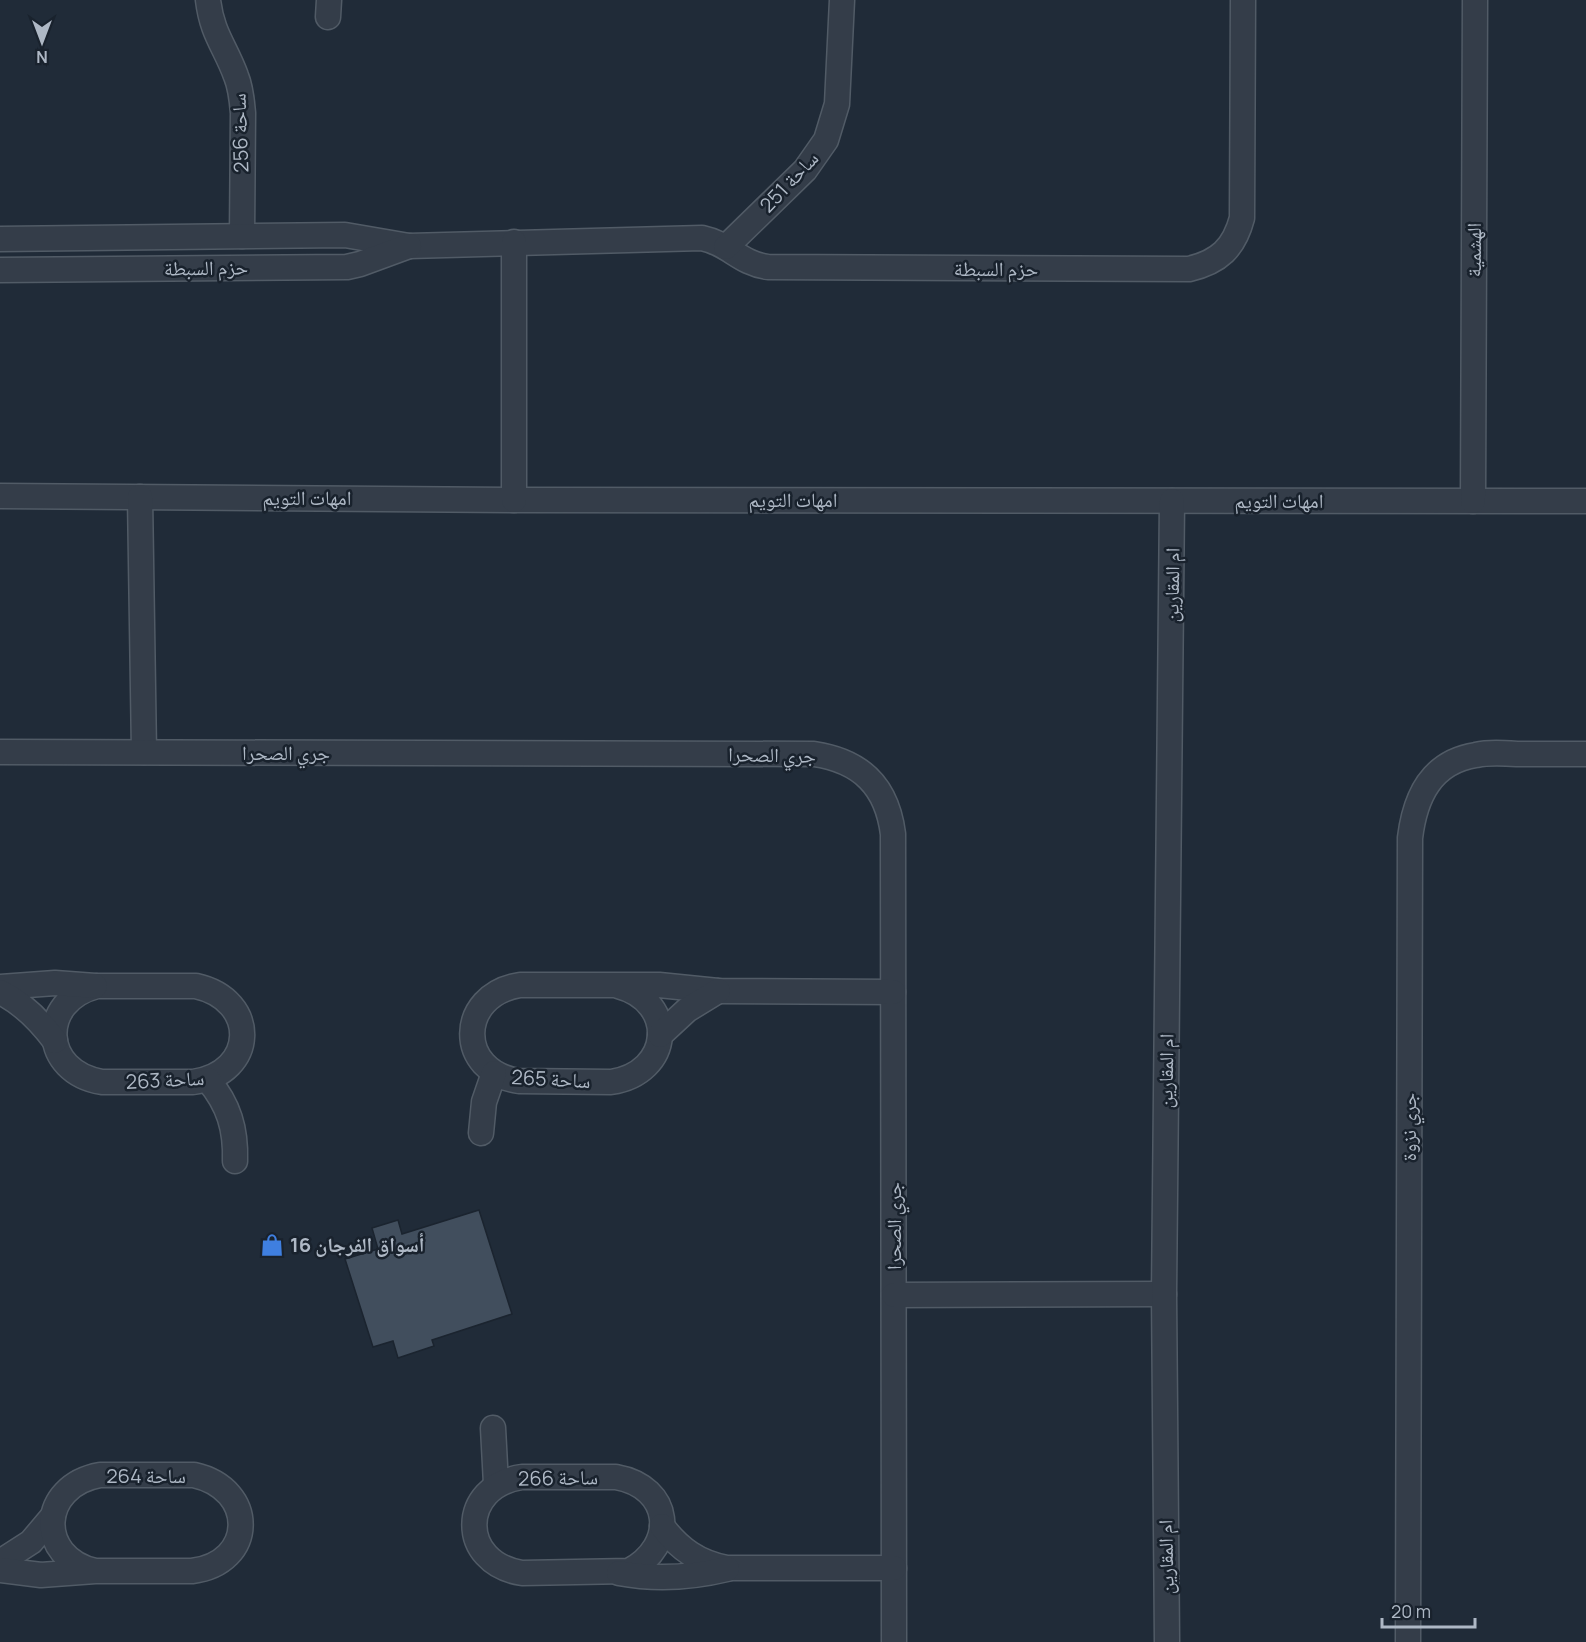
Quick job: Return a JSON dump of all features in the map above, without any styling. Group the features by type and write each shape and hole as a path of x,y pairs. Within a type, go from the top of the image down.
{"street":[{"name":"ساحة 256","path":"208,0 214,29 237,77 241,95 243,113 242,236"},
{"name":"ساحة 251","path":"726,247 805,170 826,140 837,104 842,0"},
{"name":"حزم السبطة","path":"0,239 345,235 409,246 702,238 716,241 750,263 768,267 1189,269 1205,265 1219,257 1230,246 1238,232 1242,218 1242,0"},
{"name":"الهشمية","path":"1473,501 1475,0"},
{"path":"177,237 177,269"},
{"path":"55,238 56,270"},
{"path":"514,242 514,500"},
{"name":"حزم السبطة","path":"0,270 347,267 409,246"},
{"name":"امهات التويم","path":"0,496 514,500 1586,501"},
{"path":"140,497 144,752"},
{"name":"ام المقارين","path":"1167,1642 1164,1294 1172,501"},
{"name":"جري الصحرا","path":"0,752 814,754 848,763 863,772 885,800 894,834 894,1642"},
{"name":"جري نزوة","path":"1408,1642 1410,838 1412,822 1423,790 1446,766 1460,759 1476,754 1493,753 1586,754"},
{"name":"ساحة 263","path":"0,987 55,983 97,986 196,986 210,989 224,996 234,1007 240,1021 242,1035 239,1050 232,1063 222,1074 208,1080 102,1082 88,1080 76,1074 58,1054 55,1028 64,1005 73,996 85,989 97,986"},
{"name":"ساحة 265","path":"618,986 632,990 644,998 658,1021 660,1035 657,1049 650,1063 639,1073 626,1080 611,1082 506,1079 483,1064 476,1053 472,1040 472,1026 476,1014 494,993 506,987 520,985 658,985 718,991 894,992"},
{"name":"ساحة 265","path":"660,1035 687,1010 718,991"},
{"name":"ساحة 263","path":"0,992 33,1015 55,1041"},
{"path":"481,1133 484,1102 494,1073"},
{"path":"208,1080 220,1094 228,1110 236,1144 235,1161"},
{"name":"جري الصحرا","path":"894,1295 1164,1294"},
{"path":"493,1428 496,1484"},
{"name":"ساحة 264","path":"0,1570 41,1575 94,1571 207,1569 220,1563 231,1553 239,1532 238,1510 227,1491 208,1479 194,1475 100,1475 87,1478 69,1488 57,1503 53,1516 53,1529 62,1552 82,1568 94,1571"},
{"name":"ساحة 266","path":"522,1476 616,1477 630,1480 644,1487 654,1498 660,1511 662,1526 660,1541 647,1559 628,1571 522,1572 496,1565 486,1556 478,1544 475,1518 486,1493 496,1484 508,1479 522,1476"},
{"name":"ساحة 264","path":"0,1562 31,1542 53,1516"},
{"name":"ساحة 266","path":"662,1526 684,1550 712,1565 728,1568 894,1568"},
{"name":"ساحة 266","path":"614,1572 637,1577 682,1578 728,1568"}],"building":[{"path":"479,1210 512,1314 432,1340 434,1346 398,1358 393,1341 373,1347 345,1259 378,1249 372,1228 398,1220 402,1234"}],"place":[{"name":"أسواق الفرجان 16","path":"272,1245"}]}
